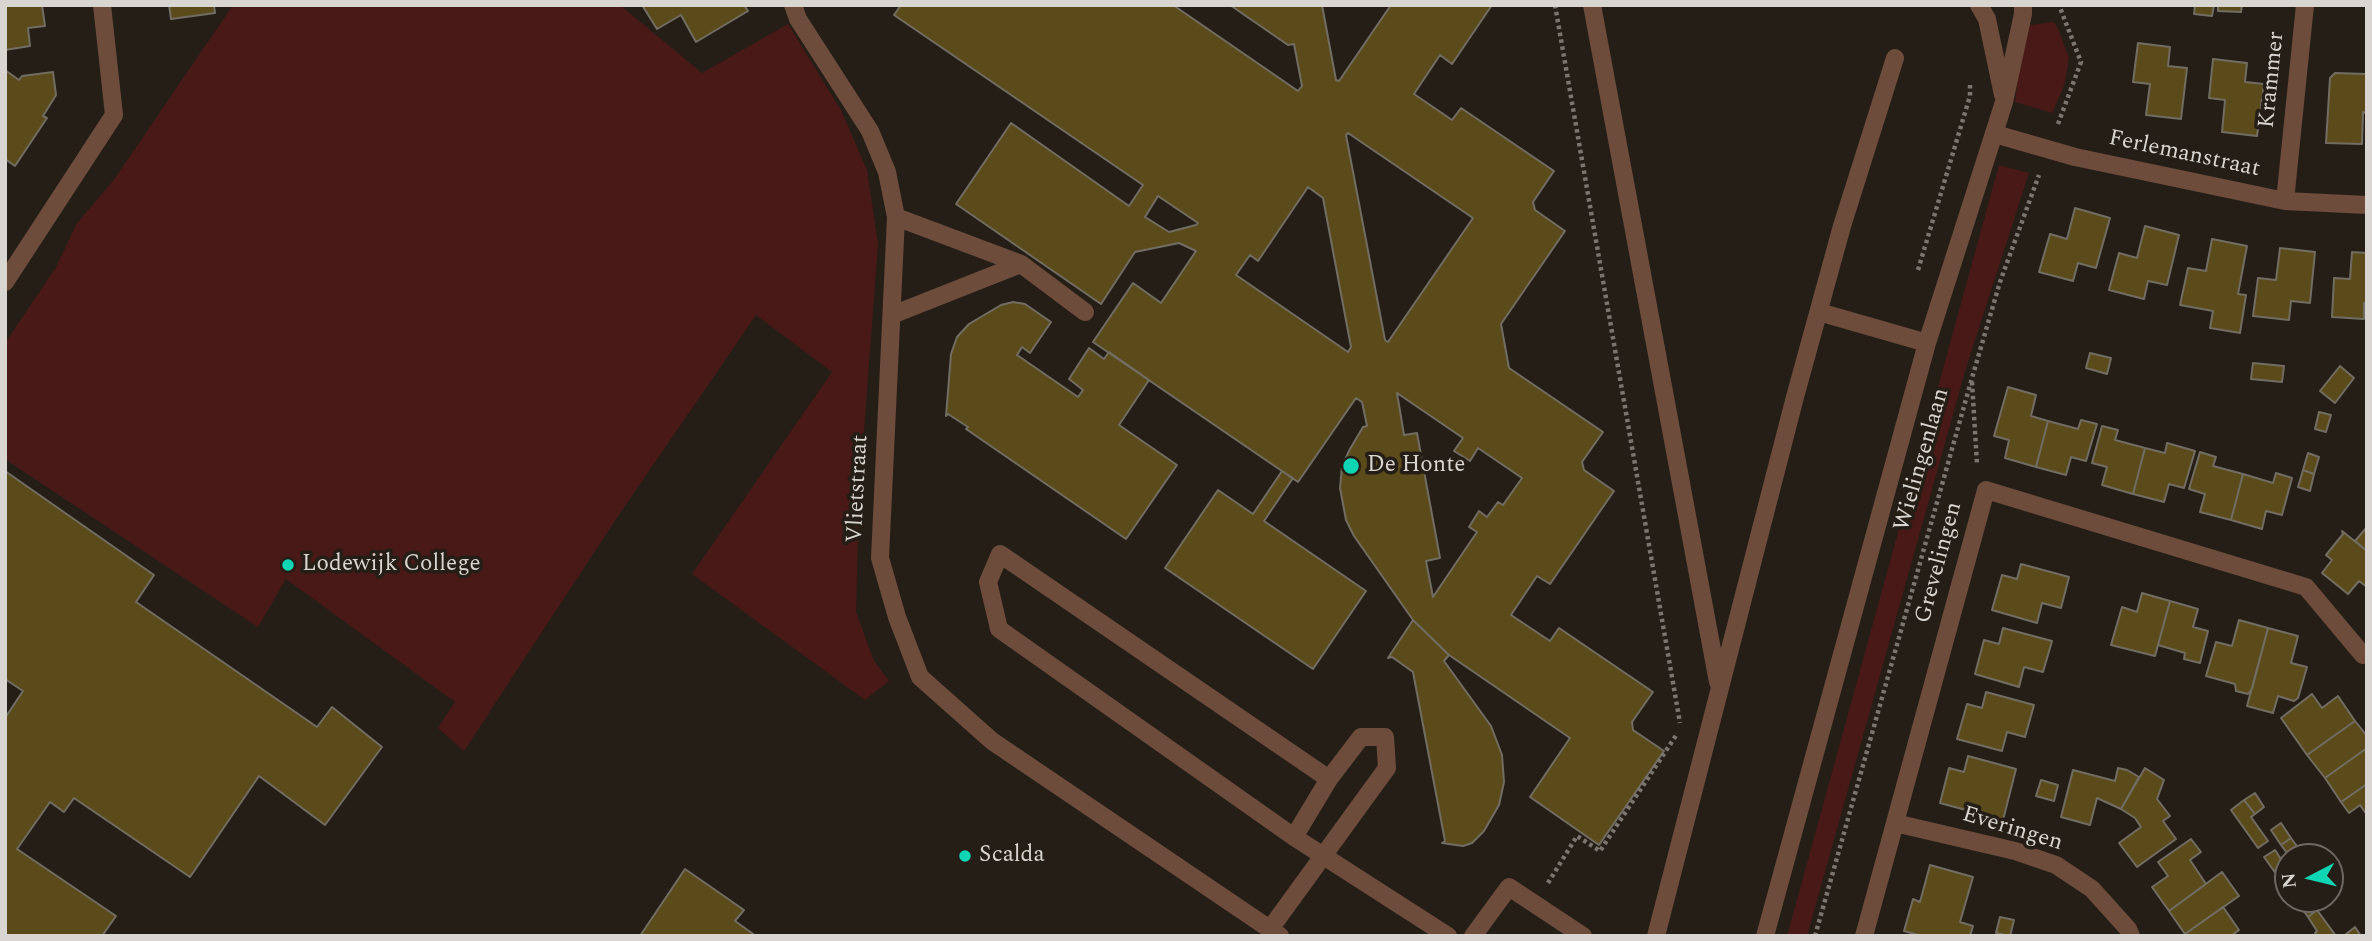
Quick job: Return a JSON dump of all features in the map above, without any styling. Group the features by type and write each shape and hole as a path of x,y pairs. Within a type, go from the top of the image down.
{"street":[{"path":"5,282 114,115 102,5"},
{"name":"Vlietstraat","path":"793,5 798,19 870,131 887,172 896,217 880,558 897,617 920,677 992,741 1275,932"},
{"path":"1592,5 1720,689"},
{"name":"Wielingenlaan","path":"1979,5 1987,19 2004,102"},
{"name":"Wielingenlaan","path":"1765,936 1927,343 2004,102 2023,14 2022,5"},
{"name":"Krammer","path":"2285,201 2305,5"},
{"path":"1656,936 1795,397 1842,226 1895,58"},
{"name":"Ferlemanstraat","path":"1995,134 2075,157 2285,201 2367,205"},
{"path":"896,217 1021,264 1085,312"},
{"path":"891,315 1021,264"},
{"path":"1819,312 1927,343"},
{"name":"Grevelingen","path":"1864,936 1986,490 2306,587 2366,655"},
{"path":"1329,779 1000,554 988,582 999,629 1294,837 1448,936"},
{"path":"1275,932 1324,856 1387,768 1385,737 1362,737 1329,779 1294,837"},
{"name":"Everingen","path":"1895,823 2015,851 2056,865 2092,889 2128,929 2131,936"},
{"path":"1474,936 1509,887 1583,936"}],"path":[{"path":"1535,904 1577,836 1600,851 1681,729 1555,5"},
{"name":"Wielingenlaan","path":"1815,936 2000,282 2081,62 2059,5"},
{"path":"1972,377 1980,507"}],"shaded area":[{"name":"Lodewijk College","path":"233,5 620,5 702,73 788,24 841,110 867,170 878,244 859,498 856,612 874,661 889,681 865,700 692,574 832,372 756,315 614,522 464,751 438,728 455,702 286,579 258,627 5,459 5,343 56,267 77,223 113,181"},
{"path":"2054,22 2069,58 2064,86 2052,113 2015,102 2019,67 2030,25"},
{"path":"1999,165 2029,173 1966,368 1807,936 1787,936"}],"building":[{"path":"5,5 42,5 45,26 28,28 30,46 5,50"},
{"path":"169,5 214,5 215,13 171,19"},
{"path":"642,5 744,5 748,11 696,42 681,15 657,29"},
{"path":"901,5 1173,5 1298,91 1302,86 1294,44 1288,45 1230,5 1322,5 1336,80 1339,81 1391,5 1492,5 1452,64 1440,55 1414,94 1452,120 1461,108 1554,171 1533,202 1535,210 1565,231 1501,324 1509,368 1603,432 1582,462 1584,470 1614,491 1550,584 1537,576 1511,615 1550,641 1559,628 1653,692 1632,722 1633,730 1664,751 1599,845 1530,797 1570,738 1449,655 1413,620 1354,536 1346,520 1340,488 1342,466 1363,427 1367,426 1362,402 1356,398 1298,482 1093,342 1133,283 1161,303 1196,251 1179,243 1135,252 1101,304 956,204 1011,123 1129,206 1143,185 894,15","holes":["1348,133 1473,218 1388,342 1385,340 1346,135","1308,187 1323,198 1351,347 1348,352 1236,275 1250,255 1258,261","1158,196 1198,223 1169,232 1145,217","1397,393 1463,438 1454,451 1470,461 1478,448 1522,478 1503,505 1498,502 1487,517 1479,511 1469,527 1477,532 1433,597 1426,561 1440,558 1417,433 1404,435"]},
{"path":"2195,5 2214,5 2212,16 2194,14"},
{"path":"2218,5 2242,5 2241,12 2218,11"},
{"path":"2138,43 2170,47 2168,66 2187,68 2181,119 2146,115 2150,84 2133,82"},
{"path":"2213,59 2247,63 2245,82 2264,84 2257,136 2222,132 2225,100 2209,98"},
{"path":"5,70 19,80 22,76 53,72 56,95 43,116 47,118 15,166 5,159"},
{"path":"2335,73 2367,74 2367,113 2363,112 2362,144 2326,143 2330,78"},
{"path":"2075,208 2110,218 2096,268 2078,263 2073,281 2039,272 2050,234 2067,239"},
{"path":"2145,226 2179,235 2167,285 2148,281 2144,299 2109,290 2119,253 2137,258"},
{"path":"2212,239 2247,246 2238,294 2246,295 2240,333 2210,328 2213,311 2180,305 2188,268 2206,271"},
{"path":"2280,248 2315,252 2310,303 2291,301 2289,320 2253,316 2258,278 2276,280"},
{"path":"2352,252 2367,253 2367,303 2364,303 2364,319 2332,317 2334,278 2350,279"},
{"path":"1013,302 1025,304 1051,322 1030,353 1022,347 1017,355 1078,397 1083,390 1069,379 1089,348 1104,359 1109,352 1149,380 1119,425 1177,465 1126,539 966,429 968,427 948,414 946,416 951,354 957,337 969,324 1001,305"},
{"path":"2090,353 2111,358 2107,374 2086,368"},
{"path":"2253,363 2284,366 2282,382 2251,379"},
{"path":"2340,366 2354,378 2335,403 2320,391"},
{"path":"2008,387 2036,395 2031,416 2048,421 2036,467 2005,458 2009,440 1994,436"},
{"path":"2319,412 2331,415 2326,432 2315,429"},
{"path":"2081,420 2097,424 2086,461 2071,457 2066,475 2036,467 2048,421 2078,429"},
{"path":"2102,426 2118,430 2115,440 2145,448 2133,494 2102,485 2107,467 2092,463"},
{"path":"2167,443 2195,451 2184,488 2169,484 2164,502 2133,494 2145,448 2165,453"},
{"path":"2200,452 2216,457 2213,466 2243,474 2231,520 2200,512 2205,494 2189,489"},
{"path":"2308,453 2319,457 2314,474 2303,470"},
{"path":"2303,470 2314,474 2310,491 2298,487"},
{"path":"5,471 154,575 136,602 317,727 332,707 382,747 325,825 259,776 190,877 74,798 64,812 50,802 17,849 116,916 102,936 5,936 5,718 23,691 5,679"},
{"path":"1282,471 1293,478 1264,521 1366,591 1313,669 1165,568 1218,490 1253,514"},
{"path":"2276,473 2292,478 2282,515 2266,511 2262,529 2231,520 2243,474 2273,483"},
{"path":"2367,527 2367,551 2355,541"},
{"path":"2342,531 2367,551 2367,587 2359,581 2348,594 2322,573 2332,560 2326,555 2343,534"},
{"path":"2021,564 2069,577 2061,608 2042,603 2037,623 1992,610 2002,575 2017,579"},
{"path":"2142,593 2170,601 2155,656 2111,645 2122,607 2137,612"},
{"path":"2170,601 2198,609 2193,627 2208,631 2200,663 2184,659 2185,653 2158,645"},
{"path":"1413,620 1449,655 1444,661 1491,726 1502,755 1504,782 1499,805 1484,831 1472,843 1463,846 1442,843 1445,841 1413,672 1392,657 1388,658"},
{"path":"2239,620 2268,628 2252,689 2248,694 2236,691 2235,684 2206,676 2216,642 2232,646"},
{"path":"2003,628 2052,641 2043,672 2024,667 2019,687 1975,674 1984,640 1999,644"},
{"path":"2268,628 2298,636 2291,663 2307,667 2298,698 2294,701 2278,696 2273,713 2247,706"},
{"path":"1986,692 2034,705 2025,737 2007,732 2002,751 1957,739 1967,704 1982,708"},
{"path":"2312,694 2322,708 2338,696 2355,721 2307,755 2281,718"},
{"path":"2355,721 2367,736 2367,748 2325,778 2307,755"},
{"path":"2367,748 2367,784 2341,802 2325,778"},
{"path":"1968,756 2016,769 2003,820 1940,803 1949,768 1964,772"},
{"path":"2118,768 2139,777 2121,809 2097,798 2090,825 2061,817 2073,770 2115,781"},
{"path":"2145,768 2164,780 2157,799 2170,816 2163,821 2176,839 2137,867 2119,843 2141,827 2135,818 2121,809"},
{"path":"2041,780 2058,785 2054,801 2036,796"},
{"path":"2367,784 2367,815 2360,805 2349,813 2341,802"},
{"path":"2255,793 2264,807 2255,814 2244,800"},
{"path":"2244,800 2255,814 2251,817 2268,841 2258,848 2231,810"},
{"path":"2281,823 2291,838 2280,843 2271,830"},
{"path":"2191,839 2201,852 2190,860 2206,884 2169,911 2152,887 2168,876 2158,862"},
{"path":"2274,851 2274,871 2264,857"},
{"path":"1930,865 1973,877 1960,922 1973,926 1970,936 1922,936 1904,931 1913,899 1920,902"},
{"path":"685,869 744,910 735,921 756,936 640,936"},
{"path":"2222,872 2239,896 2185,934 2169,911"},
{"path":"2223,907 2239,930 2231,936 2185,934"},
{"path":"2319,913 2336,936 2317,936 2317,931 2308,917"},
{"path":"2000,917 2014,920 2010,936 1996,933"},
{"path":"2355,927 2361,936 2345,935"}],"place":[{"name":"De Honte","path":"1351,466"},
{"name":"Lodewijk College","path":"288,565"},
{"name":"Scalda","path":"965,856"}]}
